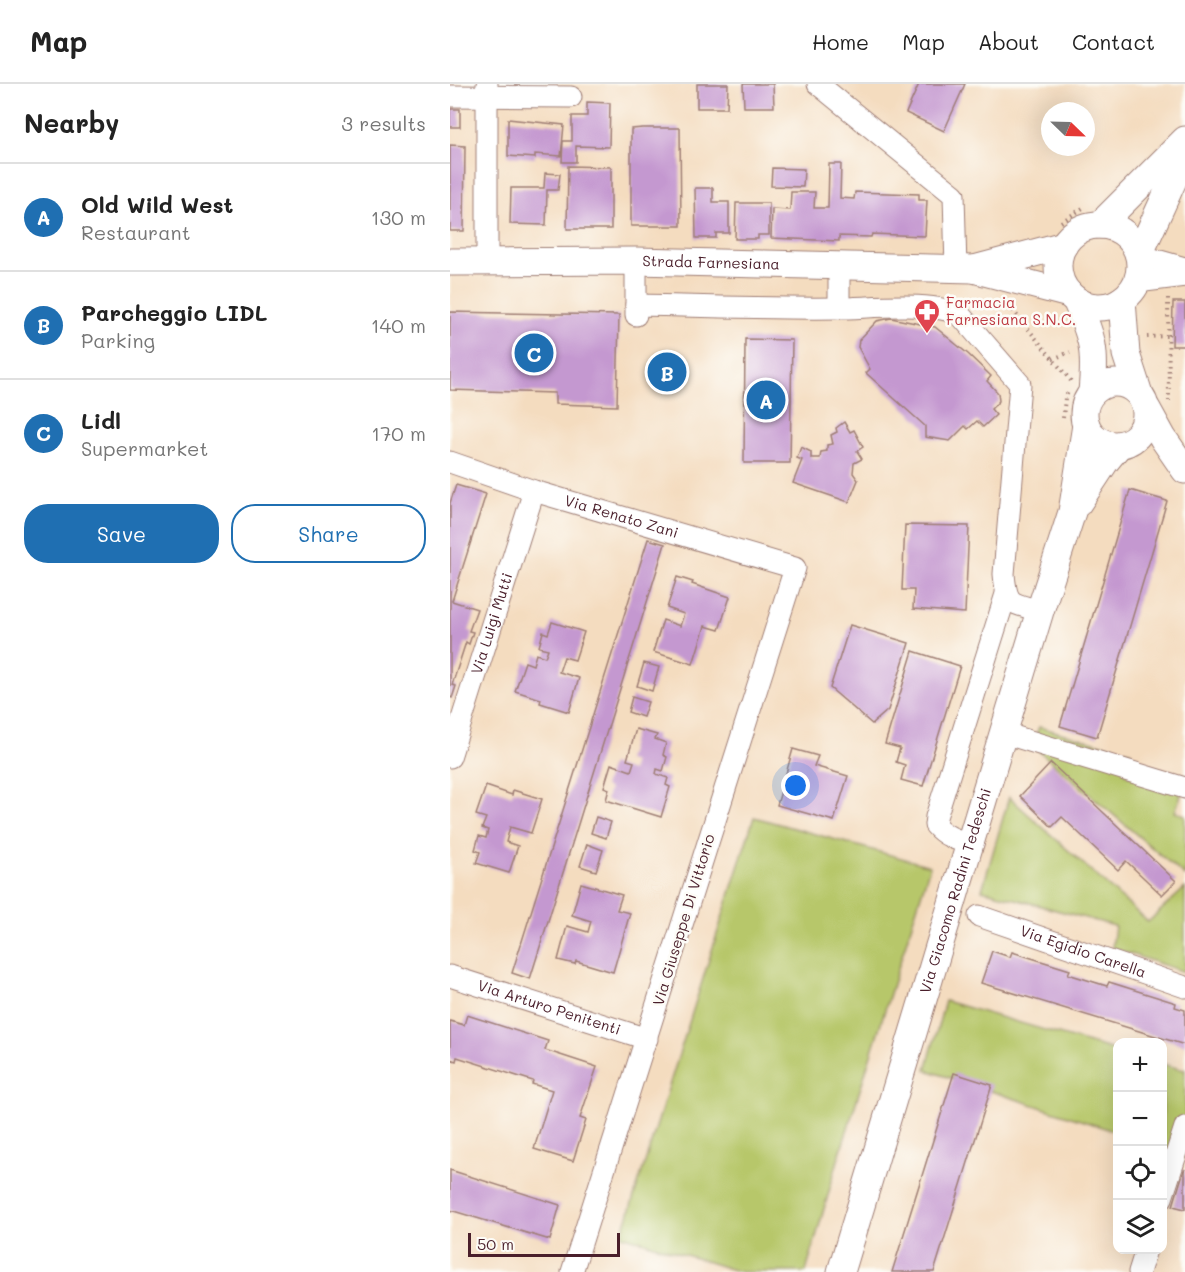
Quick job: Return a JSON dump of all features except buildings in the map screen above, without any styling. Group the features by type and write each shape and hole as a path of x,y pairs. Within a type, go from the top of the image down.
{"main road":[{"path":"1185,140 1092,216 1086,227 1080,231 1060,235 1059,257 1062,283 1073,297 1093,343 1095,366 1082,388 1086,425 1091,434 1099,441 1109,445 1124,444 1159,454 1185,478"},
{"path":"1139,255 1185,154"},
{"path":"1092,216 1124,233 1133,243 1139,255 1140,268 1130,291 1126,354 1185,470"},
{"name":"Strada Farnesiana","path":"965,269 1060,235"},
{"name":"Strada Farnesiana","path":"450,262 636,261 965,269 1073,297"},
{"path":"1073,297 1087,305 1099,307 1111,305 1130,291"},
{"path":"1082,388 1115,382 1131,386 1151,402"},
{"path":"1124,444 1137,437 1143,429 1151,402"},
{"name":"Via Giacomo Radini Tedeschi","path":"841,1272 1040,611 1072,512 1086,425"},
{"name":"Via Giacomo Radini Tedeschi","path":"1072,512 1105,462 1124,444"}],"street":[{"path":"818,84 954,195 965,269"},
{"path":"450,96 487,90 571,97"},
{"path":"487,90 487,262"},
{"path":"1139,255 1185,268"},
{"path":"636,261 636,310 901,306 952,311 961,316 1020,384 1004,574 1006,594 935,825 940,831 970,844"},
{"path":"839,265 839,308"},
{"path":"1130,291 1185,276"},
{"name":"Via Renato Zani","path":"450,462 534,491 795,568"},
{"name":"Via Luigi Mutti","path":"450,757 534,491"},
{"name":"Via Giuseppe Di Vittorio","path":"572,1272 795,568"},
{"path":"1006,594 1014,603 1040,611"},
{"path":"1004,733 1185,788"},
{"name":"Via Egidio Carella","path":"979,916 1185,987"},
{"name":"Via Arturo Penitenti","path":"450,976 647,1039"},
{"path":"1167,1183 1185,1127"},
{"path":"1139,1272 1145,1254"}],"path":[{"path":"1060,235 1092,216"},
{"path":"1151,402 1167,336 1169,291"},
{"path":"1004,300 1082,388"},
{"path":"1140,338 1167,336"}],"green space":[{"path":"1039,727 1131,752 1125,774 1182,792 1175,812 1185,815 1185,876 1032,745"},
{"path":"1009,797 1148,922 1185,888 1185,972 1112,948 1115,926 982,890"},
{"path":"754,817 930,866 838,1160 806,1272 740,1272 622,1235"},
{"path":"945,1001 1113,1050 1113,1131 926,1070"},
{"path":"1167,1065 1185,1069 1185,1154 1167,1148"}],"place":[{"name":"Farmacia Farnesiana S.N.C.","path":"927,335"},
{"name":"Lidl","path":"534,353"},
{"name":"Parcheggio LIDL","path":"667,372"},
{"name":"Old Wild West","path":"766,400"}]}
